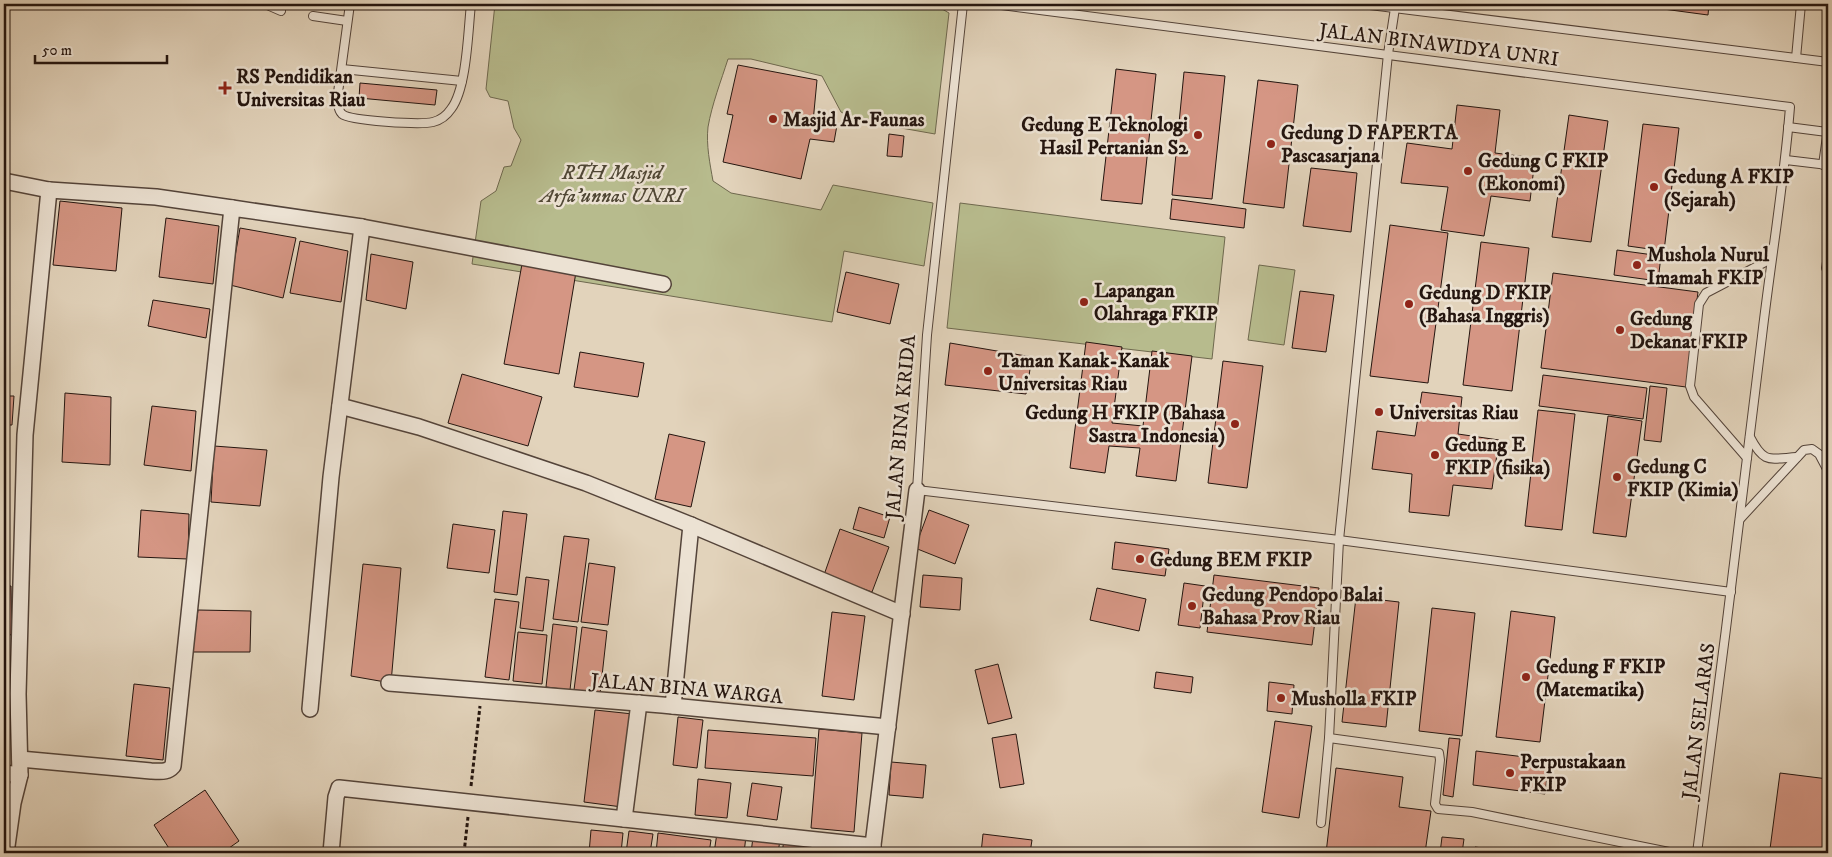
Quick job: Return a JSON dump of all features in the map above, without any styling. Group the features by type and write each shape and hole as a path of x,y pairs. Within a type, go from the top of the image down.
{"street":[{"path":"4,181 49,190 156,197 362,228 662,284"},
{"path":"6,853 13,803 20,775 18,694 25,435 49,190"},
{"path":"20,759 164,772 174,766 232,208"},
{"path":"310,709 331,477 362,228"},
{"path":"340,406 419,427 577,480 692,525 902,614"},
{"name":"JALAN BINA KRIDA","path":"873,850 917,490"},
{"path":"673,706 692,525"},
{"name":"JALAN BINA WARGA","path":"389,683 639,703 888,727"},
{"path":"624,819 639,703"},
{"path":"4,773 20,775"},
{"path":"332,853 336,797 339,788 624,819 873,850"}],"lane":[{"path":"265,4 281,11"},
{"path":"350,4 337,100 339,109 343,115 357,120 426,123 442,118 453,107 458,97 462,81 471,4"},
{"name":"JALAN BINA KRIDA","path":"917,490 927,334 963,4"},
{"name":"JALAN BINAWIDYA UNRI","path":"994,4 1790,107"},
{"name":"JALAN BINAWIDYA UNRI","path":"1362,4 1828,62"},
{"path":"1796,58 1801,4"},
{"path":"1321,823 1328,738 1339,540 1388,54 1395,8"},
{"path":"312,16 347,21"},
{"path":"342,69 462,81"},
{"name":"JALAN SELARAS","path":"1697,853 1771,259 1786,160 1790,107"},
{"path":"1786,160 1826,165 1828,131 1788,127"},
{"path":"1826,268 1828,256"},
{"path":"1747,458 1690,391 1699,304 1706,293 1771,259"},
{"path":"1750,436 1758,452 1766,458 1797,457"},
{"path":"1740,519 1804,450 1812,449 1819,454 1828,471"},
{"path":"917,490 1339,540 1731,592"},
{"path":"1328,738 1439,753 1440,760 1435,804 1438,809 1472,812 1674,853"}],"path":[{"path":"464,853 482,690"}],"green space":[{"name":"RTH Masjid Arfa'unnas UNRI","path":"495,4 918,4 937,6 949,13 935,134 856,120 841,112 822,76 751,59 728,59 714,101 708,127 708,148 713,181 731,193 821,210 833,185 933,203 924,266 844,251 832,322 472,264 481,201 496,191 504,167 511,166 521,140 514,128 508,101 490,97 486,89"},
{"name":"Lapangan Olahraga FKIP","path":"960,203 1225,237 1212,359 947,328"},
{"path":"1259,265 1295,270 1284,345 1248,340"}],"building":[{"path":"1626,4 1709,4 1708,15"},
{"name":"Masjid Ar-Faunas","path":"738,65 817,80 813,122 837,125 834,142 810,139 801,179 723,162 733,115 727,114"},
{"path":"1116,69 1156,74 1142,204 1101,200"},
{"name":"Gedung E Teknologi Hasil Pertanian S2","path":"1184,72 1225,76 1212,199 1172,195"},
{"name":"Gedung D FAPERTA Pascasarjana","path":"1258,80 1298,85 1284,208 1243,203"},
{"path":"360,83 437,90 435,105 359,98"},
{"name":"Gedung C FKIP (Ekonomi)","path":"1457,105 1500,110 1495,153 1535,158 1530,201 1491,196 1484,236 1441,230 1448,187 1401,183 1407,143 1452,149"},
{"path":"1569,115 1608,121 1591,242 1552,237"},
{"name":"Gedung A FKIP (Sejarah)","path":"1643,124 1679,128 1664,251 1628,246"},
{"path":"889,134 904,136 902,157 887,156"},
{"path":"1311,168 1357,173 1351,232 1303,226"},
{"path":"1172,199 1246,209 1244,228 1170,219"},
{"path":"60,201 122,208 116,271 53,265"},
{"path":"166,218 219,226 213,284 159,277"},
{"name":"Gedung D FKIP (Bahasa Inggris)","path":"1390,225 1448,233 1428,383 1370,376"},
{"path":"240,228 296,238 283,298 230,285"},
{"path":"300,241 348,251 341,302 290,293"},
{"name":"Gedung D FKIP (Bahasa Inggris)","path":"1481,242 1529,248 1512,391 1463,385"},
{"name":"Mushola Nurul Imamah FKIP","path":"1617,250 1661,256 1658,281 1614,275"},
{"path":"371,254 413,262 406,309 366,300"},
{"path":"522,264 576,272 559,374 504,364"},
{"path":"846,272 899,284 890,324 837,312"},
{"name":"Gedung Dekanat FKIP","path":"1553,273 1698,292 1686,387 1541,368"},
{"path":"1300,291 1334,295 1326,352 1292,348"},
{"path":"153,300 210,309 206,338 148,326"},
{"path":"1086,342 1122,347 1112,423 1143,426 1152,351 1192,356 1176,481 1136,476 1140,448 1109,446 1105,473 1070,468"},
{"name":"Taman Kanak-Kanak Universitas Riau","path":"950,343 1032,357 1026,394 945,385"},
{"path":"580,352 644,363 638,397 574,387"},
{"name":"Gedung H FKIP (Bahasa Sastra Indonesia)","path":"1223,361 1263,366 1247,488 1208,483"},
{"path":"462,374 542,397 528,446 448,423"},
{"path":"1543,375 1647,388 1643,419 1539,406"},
{"path":"1650,386 1667,388 1661,442 1644,440"},
{"name":"Gedung E FKIP (fisika)","path":"1422,392 1462,397 1458,434 1499,440 1492,489 1453,485 1449,516 1409,512 1412,474 1372,469 1377,431 1415,436"},
{"path":"65,393 111,397 110,465 62,462"},
{"path":"4,396 14,396 12,425 4,425"},
{"path":"152,406 196,411 191,471 144,465"},
{"path":"1538,410 1575,414 1562,530 1525,526"},
{"name":"Gedung C FKIP (Kimia)","path":"1608,416 1642,421 1626,537 1593,533"},
{"path":"669,434 705,442 691,507 655,499"},
{"path":"214,446 267,450 260,506 211,502"},
{"path":"859,507 890,517 884,538 853,529"},
{"path":"141,510 189,514 188,559 138,557"},
{"path":"929,510 969,525 955,564 915,548"},
{"path":"503,511 527,514 517,595 494,592"},
{"path":"453,524 495,530 489,573 447,568"},
{"path":"840,529 889,547 872,592 824,575"},
{"path":"564,536 589,539 578,622 553,619"},
{"name":"Gedung BEM FKIP","path":"1115,542 1169,549 1165,576 1112,569"},
{"path":"589,563 615,567 608,625 581,622"},
{"path":"363,564 401,568 391,683 351,676"},
{"path":"923,575 962,578 960,610 920,607"},
{"path":"1214,575 1319,588 1312,645 1207,632"},
{"path":"526,577 549,580 543,631 520,628"},
{"name":"Gedung Pendopo Balai Bahasa Prov Riau","path":"1184,583 1205,586 1200,628 1178,625"},
{"path":"4,586 11,586 12,635 4,634"},
{"path":"1097,588 1146,599 1139,631 1090,620"},
{"path":"1356,597 1399,602 1386,727 1342,722"},
{"path":"495,599 519,602 509,680 485,677"},
{"path":"1432,608 1475,613 1462,736 1419,731"},
{"path":"198,610 251,611 250,652 192,652"},
{"name":"Gedung F FKIP (Matematika)","path":"1511,611 1555,617 1540,742 1496,737"},
{"path":"832,612 865,616 854,700 822,696"},
{"path":"553,624 577,627 570,690 546,687"},
{"path":"582,627 607,631 600,694 574,690"},
{"path":"518,632 547,635 542,684 513,681"},
{"path":"998,664 1012,718 988,724 975,670"},
{"path":"1156,672 1193,677 1191,693 1154,688"},
{"name":"Musholla FKIP","path":"1269,682 1294,685 1292,714 1267,711"},
{"path":"134,684 170,688 163,760 126,756"},
{"path":"595,710 633,714 622,807 584,802"},
{"path":"678,717 703,720 697,768 673,765"},
{"path":"1275,721 1312,726 1299,818 1262,812"},
{"path":"819,729 862,733 854,832 811,828"},
{"path":"708,730 816,738 813,776 705,768"},
{"path":"1016,734 1024,784 1000,788 992,738"},
{"path":"1449,738 1460,739 1453,797 1443,795"},
{"name":"Perpustakaan FKIP","path":"1476,751 1549,760 1545,794 1473,785"},
{"path":"891,762 926,765 923,798 889,795"},
{"path":"1336,768 1403,777 1399,807 1431,811 1425,853 1326,853"},
{"path":"1780,773 1828,779 1828,853 1804,853 1770,849"},
{"path":"698,779 731,783 727,818 695,815"},
{"path":"752,783 782,787 777,820 747,816"},
{"path":"205,790 239,841 222,853 172,853 154,825"},
{"path":"591,830 623,833 621,853 589,853"},
{"path":"629,831 653,834 650,853 626,853"},
{"path":"658,833 711,840 709,853 656,853"},
{"path":"717,833 746,836 744,853 714,853"},
{"path":"983,834 1032,840 1030,853 981,853"},
{"path":"753,837 780,840 778,853 751,853"},
{"path":"1442,837 1464,839 1462,853 1440,853"},
{"path":"784,840 809,843 808,853 782,853"},
{"path":"1475,847 1520,853 1474,853"},
{"path":"885,848 908,853 884,853"}],"place":[{"name":"RS Pendidikan Universitas Riau","path":"225,88"},
{"name":"Masjid Ar-Faunas","path":"773,119"},
{"name":"Gedung E Teknologi Hasil Pertanian S2","path":"1198,135"},
{"name":"Gedung D FAPERTA Pascasarjana","path":"1271,144"},
{"name":"Gedung C FKIP (Ekonomi)","path":"1468,171"},
{"name":"Gedung A FKIP (Sejarah)","path":"1654,187"},
{"name":"Mushola Nurul Imamah FKIP","path":"1637,265"},
{"name":"Lapangan Olahraga FKIP","path":"1084,302"},
{"name":"Gedung D FKIP (Bahasa Inggris)","path":"1409,304"},
{"name":"Gedung Dekanat FKIP","path":"1620,330"},
{"name":"Taman Kanak-Kanak Universitas Riau","path":"988,371"},
{"name":"Universitas Riau","path":"1379,412"},
{"name":"Gedung H FKIP (Bahasa Sastra Indonesia)","path":"1235,424"},
{"name":"Gedung E FKIP (fisika)","path":"1435,455"},
{"name":"Gedung C FKIP (Kimia)","path":"1617,477"},
{"name":"Gedung BEM FKIP","path":"1140,559"},
{"name":"Gedung Pendopo Balai Bahasa Prov Riau","path":"1192,606"},
{"name":"Gedung F FKIP (Matematika)","path":"1526,677"},
{"name":"Musholla FKIP","path":"1281,698"},
{"name":"Perpustakaan FKIP","path":"1510,773"}]}
